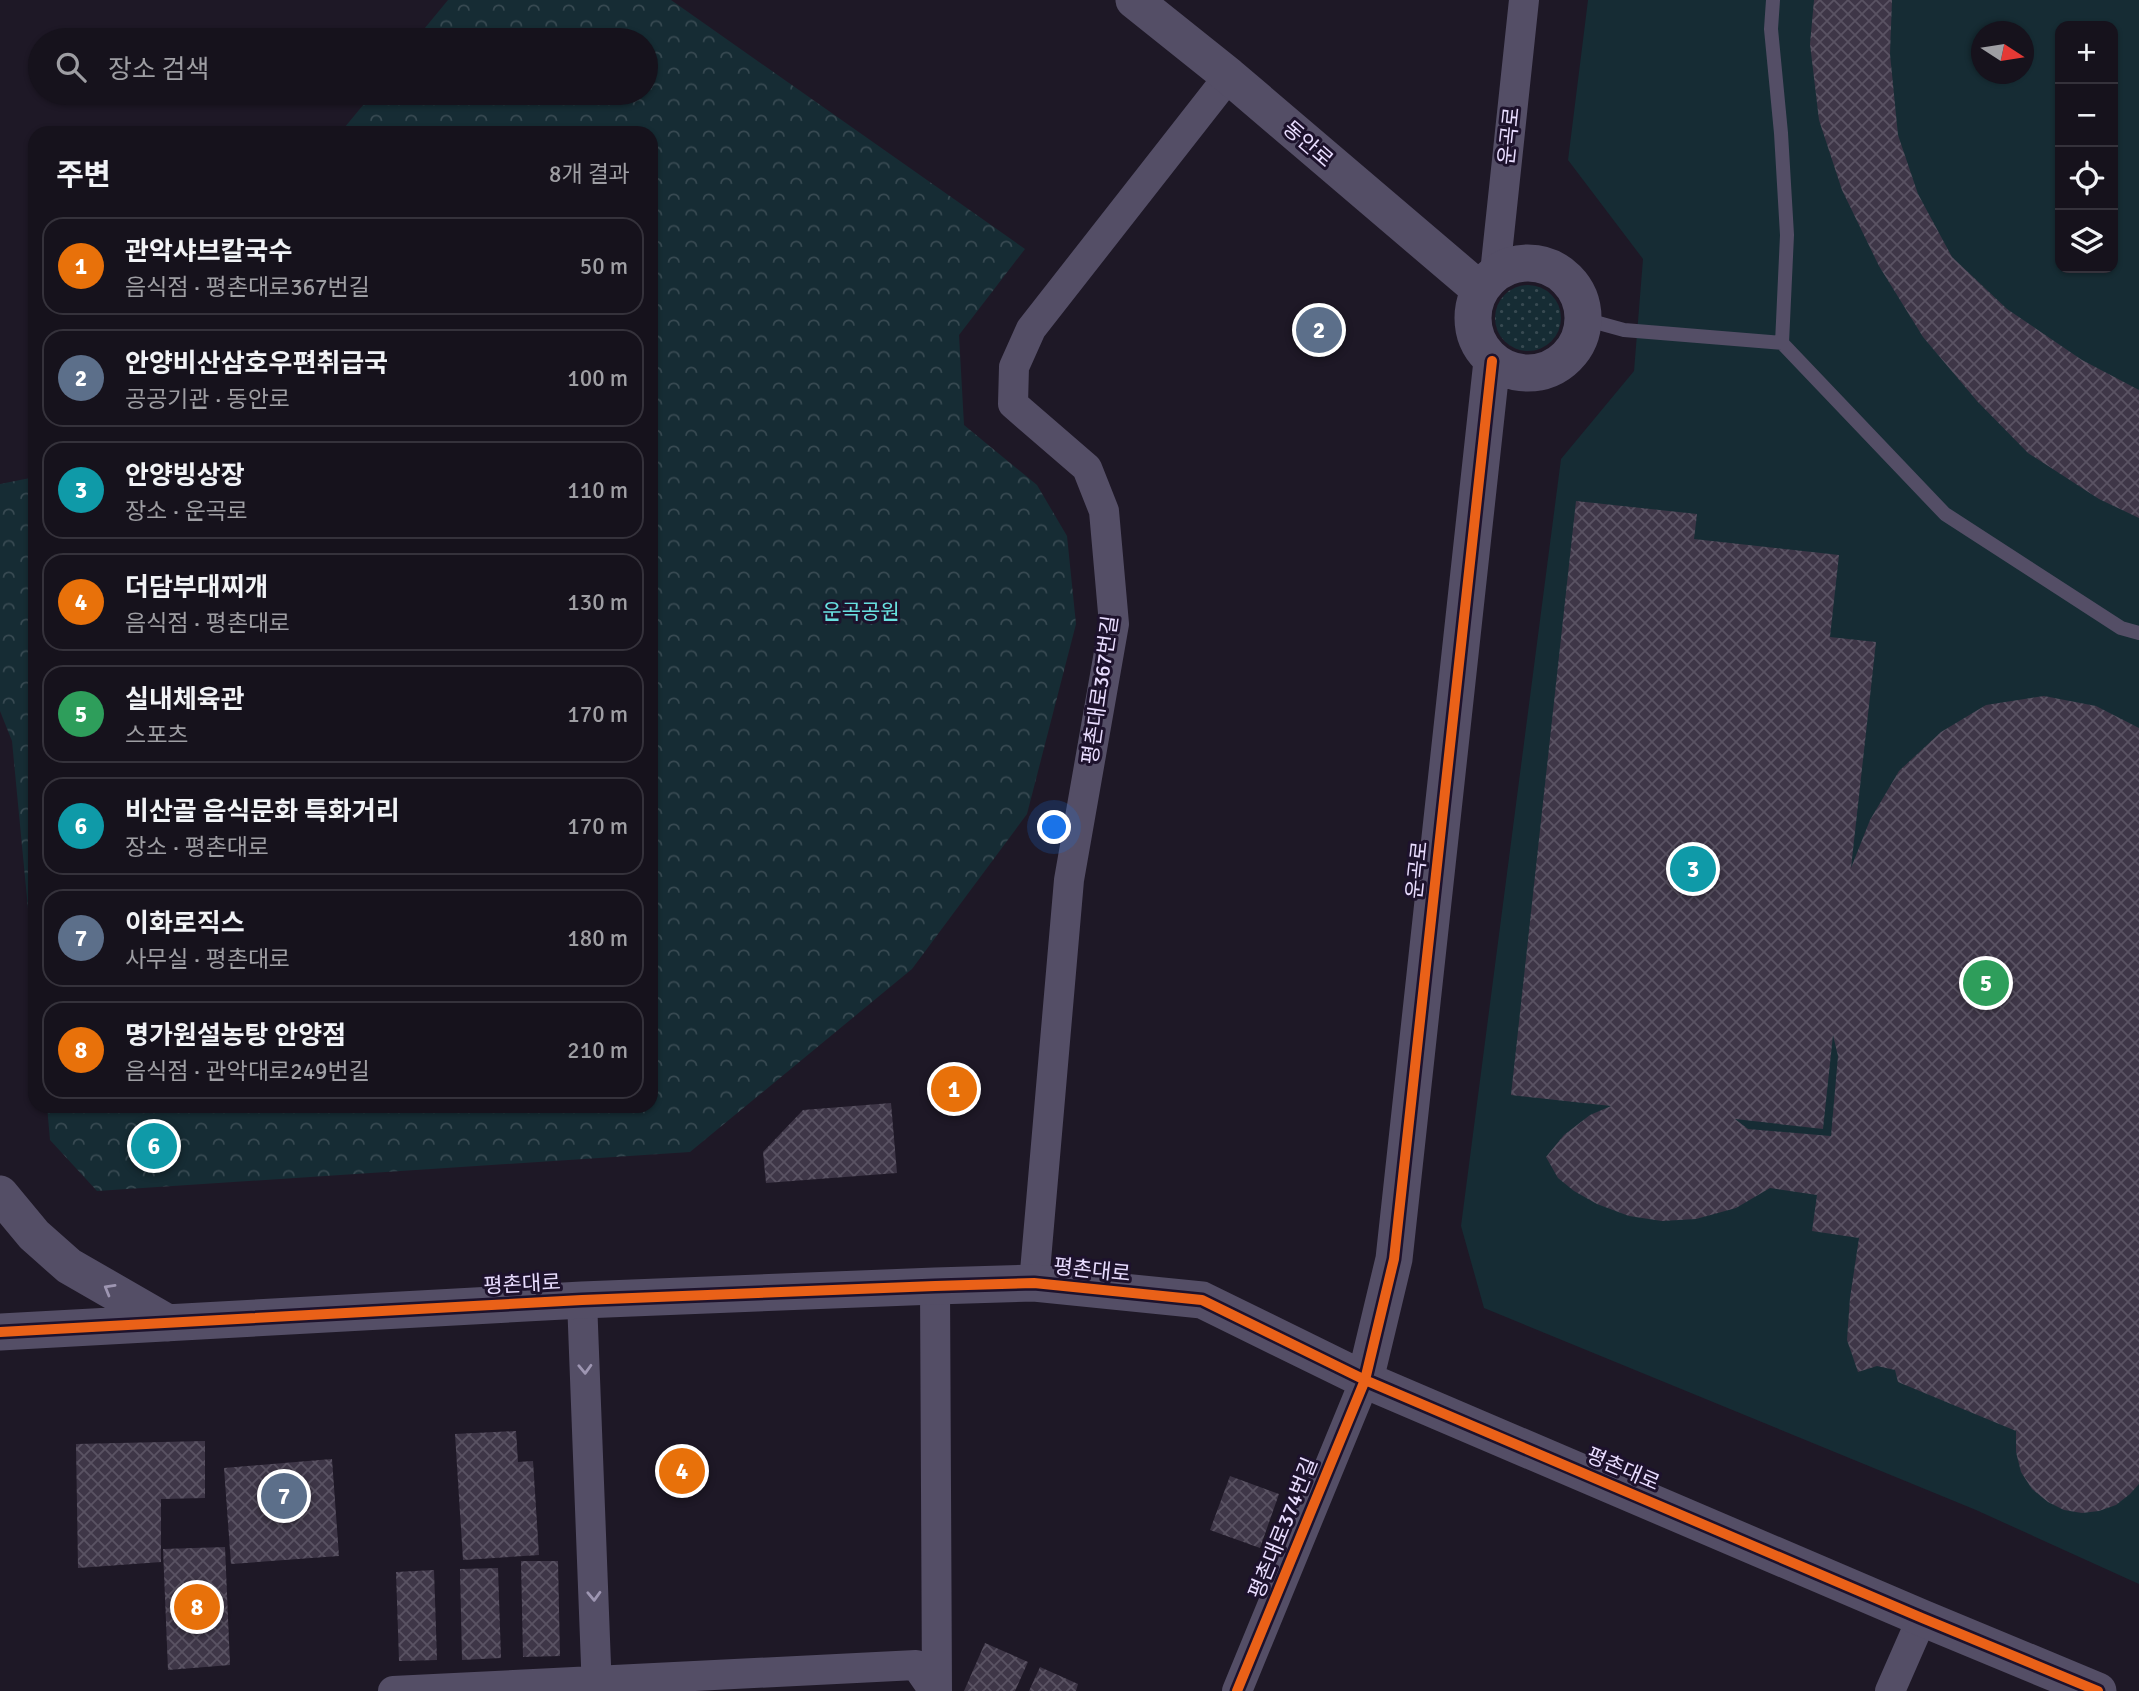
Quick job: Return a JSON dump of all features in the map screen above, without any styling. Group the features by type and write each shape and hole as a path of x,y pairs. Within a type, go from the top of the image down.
{"street":[{"name":"동안로","path":"1134,0 1487,282"},
{"name":"운곡로","path":"1487,282 1524,0"},
{"name":"평촌대로367번길","path":"1034,1283 1069,880 1114,624 1104,511 1087,468 1013,404 1014,367 1031,329 1229,76"},
{"path":"1516,264 1541,264 1563,274 1578,294 1584,318 1578,344 1563,363 1539,374 1515,373 1492,361 1476,341 1472,315 1487,282 1516,264"},
{"name":"운곡로","path":"1365,1380 1394,1259 1492,361"},
{"path":"0,1194 34,1235 69,1266 168,1323"},
{"name":"평촌대로","path":"0,1332 582,1300 1034,1283 1202,1300 1365,1380 2098,1691"},
{"path":"934,1286 935,1691"},
{"path":"582,1300 597,1686"},
{"name":"평촌대로374번길","path":"1237,1691 1365,1380"},
{"path":"1890,1691 1922,1618"},
{"path":"393,1691 597,1686 916,1665 935,1691"}],"lane":[{"path":"1773,0 1771,29 1787,235 1782,342"},
{"path":"1584,318 1624,330 1782,342 1945,514 2121,628 2139,633"}],"green space":[{"name":"운곡공원","path":"448,0 671,0 1025,249 959,335 964,425 1037,485 1067,536 1076,624 1027,814 912,969 690,1152 97,1191 50,1140 48,1113 658,1113 658,126 346,126 363,105 658,105 658,28 425,28"},
{"path":"1588,0 2139,0 2139,1584 1976,1510 1484,1308 1461,1226 1561,459 1634,371 1643,259 1568,160"},
{"path":"1528,285 1541,288 1551,295 1558,305 1561,318 1558,331 1551,341 1541,348 1528,351 1515,348 1505,341 1498,331 1495,318 1498,305 1505,295 1515,288"},
{"path":"28,478 28,909 12,741 0,711 0,484"}],"building":[{"path":"1814,0 1892,0 1890,54 1898,135 1918,194 1952,257 2007,309 2082,360 2139,390 2139,518 2099,499 2028,453 1977,401 1923,337 1879,266 1842,190 1819,120 1810,44"},
{"path":"1576,501 1697,514 1694,539 1839,555 1830,637 1876,642 1851,868 1870,820 1899,771 1941,732 1986,705 2044,696 2096,706 2139,728 2139,1484 2116,1505 2099,1511 2082,1513 2064,1510 2032,1489 2021,1472 2016,1452 2016,1431 1898,1382 1895,1370 1877,1366 1858,1372 1847,1340 1859,1238 1812,1231 1817,1195 1770,1188 1736,1208 1696,1219 1662,1221 1629,1216 1597,1204 1574,1191 1558,1178 1546,1157 1564,1135 1590,1115 1611,1106 1511,1095","holes":["1833,1035 1838,1056 1831,1136 1748,1129 1735,1119 1823,1129"]},
{"path":"891,1103 897,1173 766,1183 763,1152 803,1110"},
{"path":"516,1431 518,1462 533,1461 539,1555 463,1560 455,1434"},
{"path":"205,1441 205,1498 161,1499 161,1562 78,1568 76,1444"},
{"path":"332,1459 339,1556 231,1564 224,1468"},
{"path":"1230,1476 1279,1494 1260,1548 1210,1530"},
{"path":"225,1547 230,1665 168,1670 163,1549"},
{"path":"521,1561 558,1561 560,1656 523,1657"},
{"path":"498,1568 501,1658 462,1660 460,1569"},
{"path":"434,1570 437,1660 399,1661 396,1572"},
{"path":"985,1643 1028,1662 1015,1691 964,1691"},
{"path":"1040,1667 1078,1684 1076,1691 1029,1691"}],"cycle path":[{"path":"1237,1691 1365,1380 1394,1259 1492,361"},
{"path":"0,1332 582,1300 1034,1283 1202,1300 1365,1380 2098,1691"}],"place":[{"name":"안양비산삼호우편취급국","path":"1319,330"},
{"name":"안양빙상장","path":"1693,869"},
{"name":"실내체육관","path":"1986,983"},
{"name":"관악샤브칼국수","path":"954,1089"},
{"name":"비산골 음식문화 특화거리","path":"154,1146"},
{"name":"더담부대찌개","path":"682,1471"},
{"name":"이화로직스","path":"284,1496"},
{"name":"명가원설농탕 안양점","path":"197,1607"}]}
